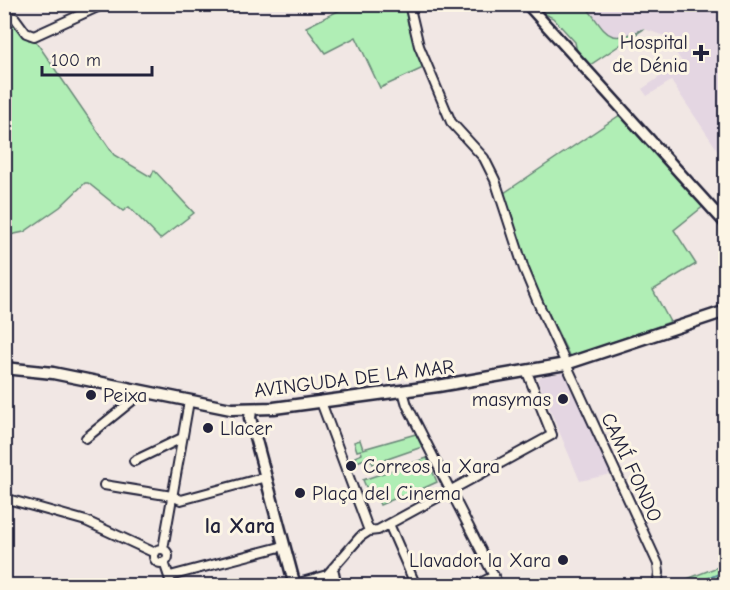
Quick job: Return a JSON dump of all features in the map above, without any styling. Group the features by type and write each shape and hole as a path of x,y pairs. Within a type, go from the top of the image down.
{"main road":[{"name":"AVINGUDA DE LA MAR","path":"4,368 53,373 231,409 251,410 403,391 566,364 726,311"},
{"path":"251,410 250,418 295,585"}],"street":[{"path":"4,17 15,18 26,33 34,36 104,4"},
{"name":"CAMÍ FONDO","path":"409,4 419,46 451,122 484,158 500,194 524,269 658,564 657,585"},
{"path":"527,4 726,224"},
{"path":"295,585 327,575 358,539 369,531 378,530 552,435 527,372"},
{"path":"403,391 407,405 499,585"},
{"path":"86,438 143,392"},
{"path":"172,585 164,562 156,561 172,496 189,401"},
{"path":"321,402 369,531"},
{"path":"134,461 182,438"},
{"path":"104,485 172,496 181,500 266,477"},
{"path":"4,498 86,521 159,551"},
{"path":"389,524 413,584"},
{"path":"170,576 284,546"},
{"path":"333,568 337,585"},
{"path":"474,585 494,576"}],"shaded area":[{"name":"Hospital de Dénia","path":"537,5 725,5 725,161 671,81 647,96 642,89 682,62 665,36 644,29 590,65 577,52 575,42 553,18 545,14"},
{"path":"566,372 611,474 580,481 538,381 540,377"}],"green space":[{"path":"343,5 405,5 408,24 423,68 380,88 356,37 325,53 306,27 344,8"},
{"path":"537,5 585,5 603,29 614,36 631,34 644,29 590,65 577,52 575,42 553,18 545,14"},
{"path":"4,20 12,22 29,40 35,40 114,155 151,177 154,170 194,213 160,239 129,207 123,211 85,183 60,207 24,232 5,236"},
{"path":"620,115 705,205 674,230 696,264 653,290 670,322 570,357 532,279 517,240 504,193"},
{"path":"416,434 422,447 373,464 367,458 357,462 355,457 362,454 361,450 357,451 354,442 360,440 363,449"},
{"path":"427,458 437,482 402,498 401,496 380,505 373,487 367,489 363,480"},
{"path":"725,564 725,576 702,585 672,585"}],"waterway":[{"path":"690,586 726,571"}],"place":[{"name":"Hospital de Dénia","path":"701,53"},
{"name":"Peixa","path":"91,395"},
{"name":"masymas","path":"563,399"},
{"name":"Llacer","path":"208,428"},
{"name":"Correos la Xara","path":"351,466"},
{"name":"Plaça del Cinema","path":"300,493"},
{"name":"Llavador la Xara","path":"563,560"}],"district":[{"name":"la Xara","path":"240,525"}]}
